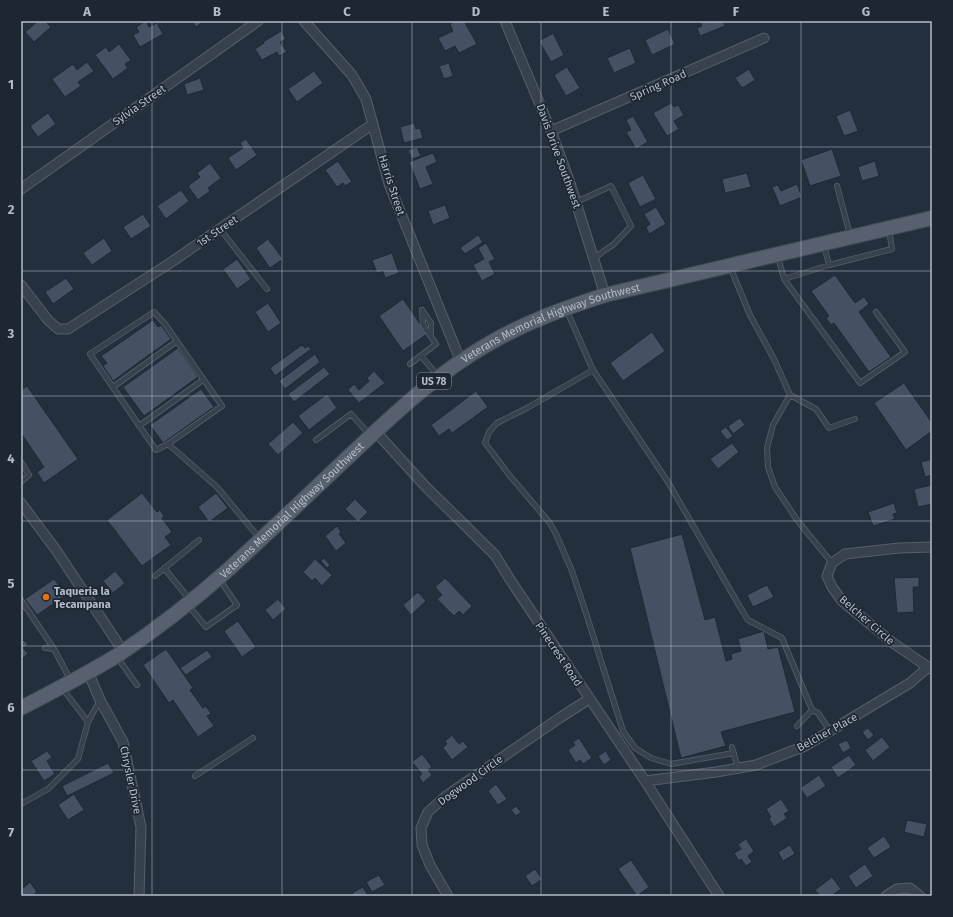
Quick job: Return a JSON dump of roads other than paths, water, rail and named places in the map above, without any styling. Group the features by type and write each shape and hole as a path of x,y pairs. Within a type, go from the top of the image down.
{"main road":[{"name":"Veterans Memorial Highway Southwest","path":"21,708 120,653 189,603 219,578 399,409 439,377 490,343 523,326 565,308 605,295 932,218"}],"street":[{"name":"Sylvia Street","path":"21,189 258,21"},
{"name":"Harris Street","path":"304,21 352,75 366,99 389,184 460,362"},
{"name":"Davis Drive Southwest","path":"505,21 551,131 569,180 605,295"},
{"name":"Spring Road","path":"551,131 764,38"},
{"name":"1st Street","path":"21,285 48,320 58,329 68,329 220,229 373,124"},
{"name":"Pinecrest Road","path":"373,433 495,555 589,699 645,781 719,896"},
{"path":"21,503 56,550 120,653"},
{"path":"832,563 844,554 932,546"},
{"name":"Belcher Circle","path":"832,563 827,576 832,587 842,601 893,643 930,669"},
{"name":"Belcher Place","path":"645,781 756,765 805,746 910,683 930,669"},
{"name":"Chrysler Drive","path":"88,672 100,700 123,742 141,827 139,896"},
{"name":"Dogwood Circle","path":"448,896 430,865 422,845 421,828 428,812 446,796 589,699"},
{"path":"886,896 896,889 910,888 920,896"}],"lane":[{"path":"576,202 611,186 631,226 614,244 594,258"},
{"path":"837,186 850,237"},
{"path":"784,279 829,265 892,249 888,228"},
{"path":"220,229 267,289"},
{"path":"824,243 829,265"},
{"path":"778,254 784,279 860,383 905,352 876,312"},
{"path":"729,265 750,315 774,359 790,395 816,410 829,428 855,419"},
{"path":"565,308 593,370 668,482 748,620 782,638 812,710 818,713 830,732"},
{"path":"410,364 436,344 423,325 422,310 431,323 431,336"},
{"path":"154,312 165,324 204,380 222,406 168,444 156,450 90,354 154,312"},
{"path":"113,387 177,341"},
{"path":"421,356 439,377"},
{"path":"593,370 497,423 489,432 485,443 510,476 549,522 556,534 572,571 584,606 623,731 635,748 651,758 671,764 734,753"},
{"path":"139,426 204,380"},
{"path":"790,395 773,425 767,448 768,467 775,487 797,520 832,563"},
{"path":"316,440 351,414 373,433"},
{"path":"168,444 217,487 260,540"},
{"path":"21,462 30,475 21,482"},
{"path":"155,576 200,540"},
{"path":"164,568 206,627 237,605 219,578"},
{"path":"21,600 54,649 66,684 88,722"},
{"path":"45,648 54,649"},
{"path":"120,653 137,685"},
{"path":"21,804 48,789 78,759 88,722 100,700"},
{"path":"797,726 812,710"},
{"path":"195,776 253,738"},
{"path":"732,747 738,768"}],"place":[{"name":"Taqueria la Tecampana","path":"46,597"}]}
